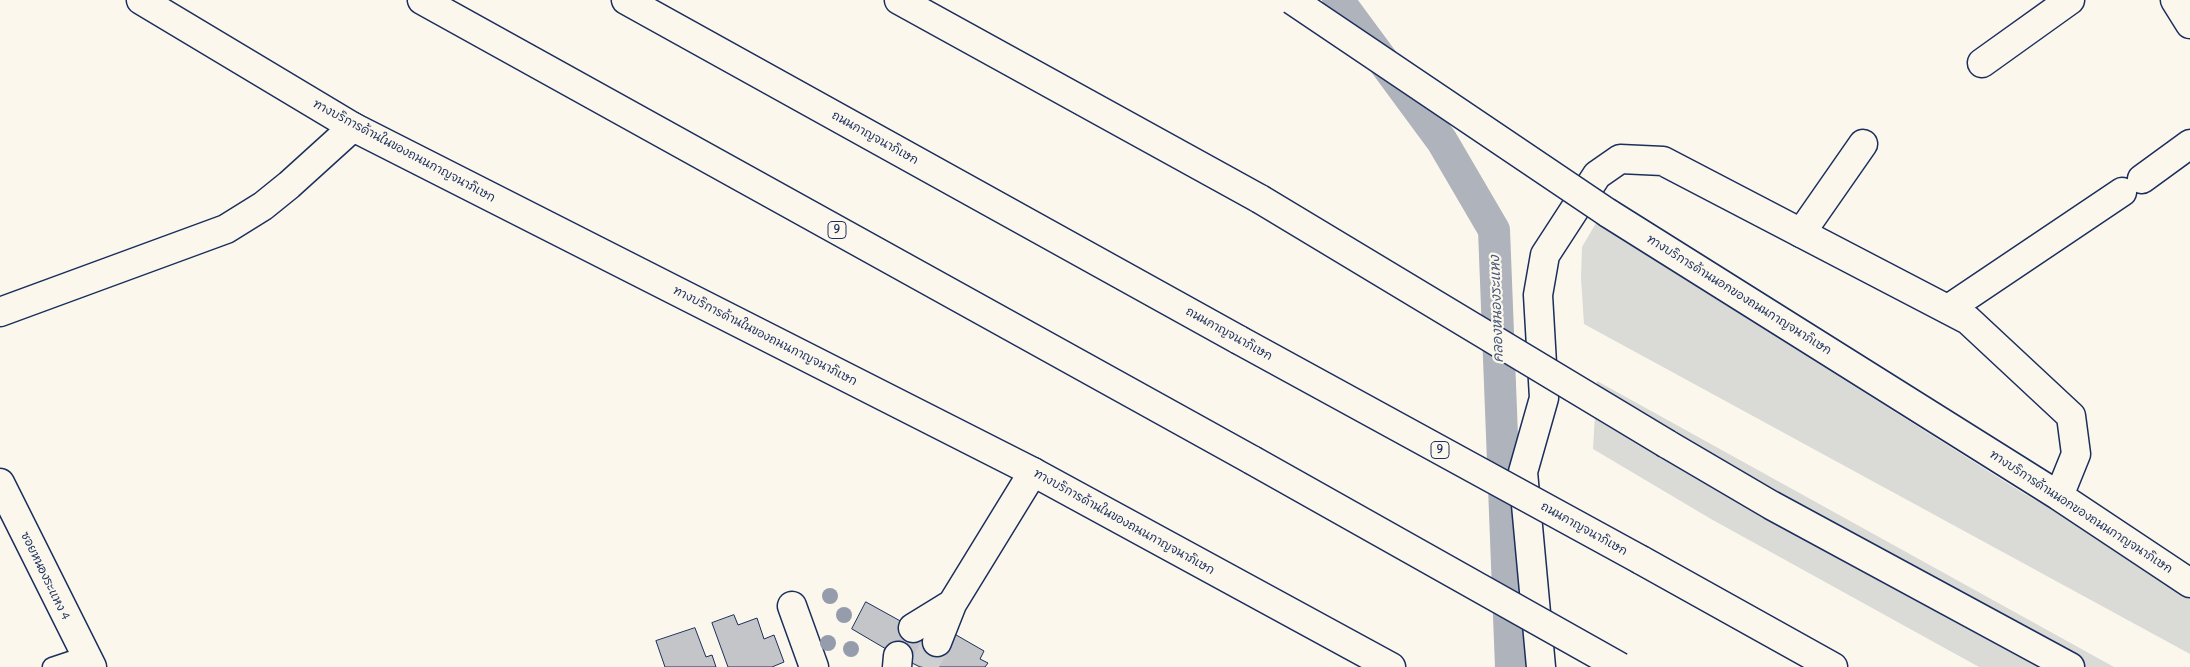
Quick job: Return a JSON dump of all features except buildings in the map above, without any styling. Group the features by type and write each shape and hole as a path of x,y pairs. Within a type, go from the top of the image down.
{"main road":[{"name":"ทางบริการด้านในของถนนกาญจนาภิเษก","path":"141,0 353,127 1033,472 1386,665"},
{"name":"9","path":"422,0 1252,460 1620,667"},
{"name":"ถนนกาญจนาภิเษก","path":"626,0 1833,667"},
{"path":"899,0 1260,199 1667,444 1771,504 2070,667"},
{"name":"ทางบริการด้านนอกของถนนกาญจนาภิเษก","path":"1292,0 1608,213 2059,496 2190,583"},
{"path":"1982,63 2070,0"},
{"path":"2175,0 2190,24"},
{"path":"0,312 226,229 263,206 353,127"},
{"path":"1802,233 1863,144"},
{"path":"1948,309 2132,186 2190,144"},
{"path":"1541,667 1522,472 1544,398 1538,294 1545,255 1597,175 1620,159 1663,161 1968,320 2071,416 2076,454 2059,496"},
{"path":"937,642 952,604 1033,472"},
{"name":"ซอยหนองระแหง 4","path":"0,483 88,662"},
{"path":"913,628 952,604"},
{"path":"792,606 814,667"}],"lane":[{"path":"52,667 88,662"}],"shaded area":[{"path":"1596,223 2023,493 2190,588 2190,654 1584,324 1581,278 1582,247"},
{"path":"1597,381 2114,667 1979,667 1711,519 1593,449"}],"waterway":[{"name":"คลองหนองระแหง","path":"1338,0 1442,141 1494,230 1511,667"}],"tunnel":[{"path":"923,667 937,642"}]}
